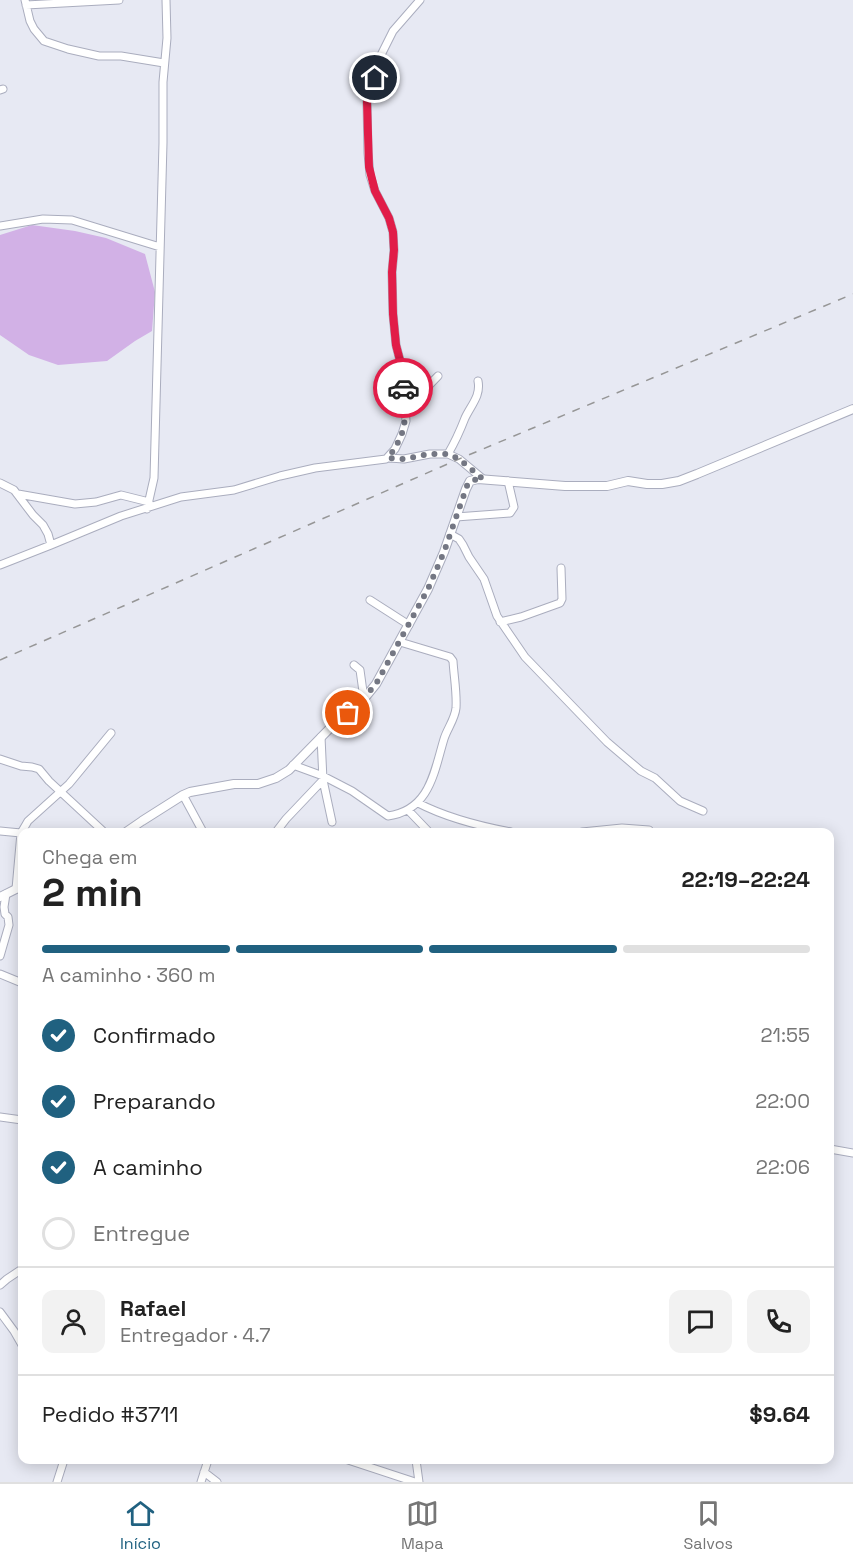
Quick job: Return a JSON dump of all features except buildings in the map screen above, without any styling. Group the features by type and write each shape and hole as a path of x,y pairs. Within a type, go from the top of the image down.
{"street":[{"path":"119,0 25,2 30,21 44,41 99,56 121,56 164,63"},
{"path":"148,505 154,478 164,63 167,38 166,0"},
{"path":"388,458 399,442 405,421 403,372 396,345 393,314 393,232 370,175 367,102 380,57 393,31 420,0"},
{"path":"0,226 43,219 72,220 160,247"},
{"path":"405,410 438,376"},
{"path":"448,454 475,402 479,389 478,381"},
{"path":"132,828 190,792 234,784 258,784 283,774 364,699 376,684 400,642 437,571 468,483 483,479 565,486 607,486 627,481 656,484 679,481 853,409"},
{"path":"0,565 148,505 181,497 234,490 298,471 388,458 404,459 429,454 448,454 459,459 483,479"},
{"path":"456,517 510,513 514,507 508,481"},
{"path":"0,483 18,494 45,528 51,545"},
{"path":"18,494 75,504 96,502 121,495 148,505"},
{"path":"450,534 459,538 484,579 500,622 525,657 607,742 641,771 660,782 680,801 703,811"},
{"path":"500,622 560,603 561,568"},
{"path":"370,600 409,625"},
{"path":"293,765 352,791 385,815 391,816 408,810 418,803 438,764 444,738 456,709 453,661 450,657 400,642"},
{"path":"354,665 360,670 364,699"},
{"path":"25,828 33,816 69,784 111,733"},
{"path":"321,737 323,778 332,822"},
{"path":"0,759 39,769 60,792 100,828"},
{"path":"279,828 323,778"},
{"path":"183,795 201,828"},
{"path":"418,803 452,818 494,828"},
{"path":"408,810 425,828"},
{"path":"0,831 18,833"},
{"path":"0,956 9,925 8,917 3,913 3,895 18,890"},
{"path":"0,974 18,981"},
{"path":"0,1117 18,1119"},
{"path":"834,1150 853,1153"},
{"path":"0,1286 18,1272"},
{"path":"0,1312 18,1339"},
{"path":"57,1482 62,1464"},
{"path":"201,1482 207,1464"},
{"path":"360,1464 414,1482"},
{"path":"417,1464 420,1482"},
{"path":"204,1472 218,1482"}],"shaded area":[{"path":"32,225 106,238 145,254 155,292 152,331 107,361 58,365 29,355 0,335 0,235"}],"railway":[{"path":"0,660 459,459 853,294"}],"way so far":[{"path":"348,713 376,684 428,589 437,571 468,483 483,479 459,459 448,454 419,455 404,459 388,458 399,442 404,428 403,388"}],"route":[{"path":"375,78 367,102 369,167 375,191 389,218 393,232 393,314 396,345 402,364 403,388"}]}
